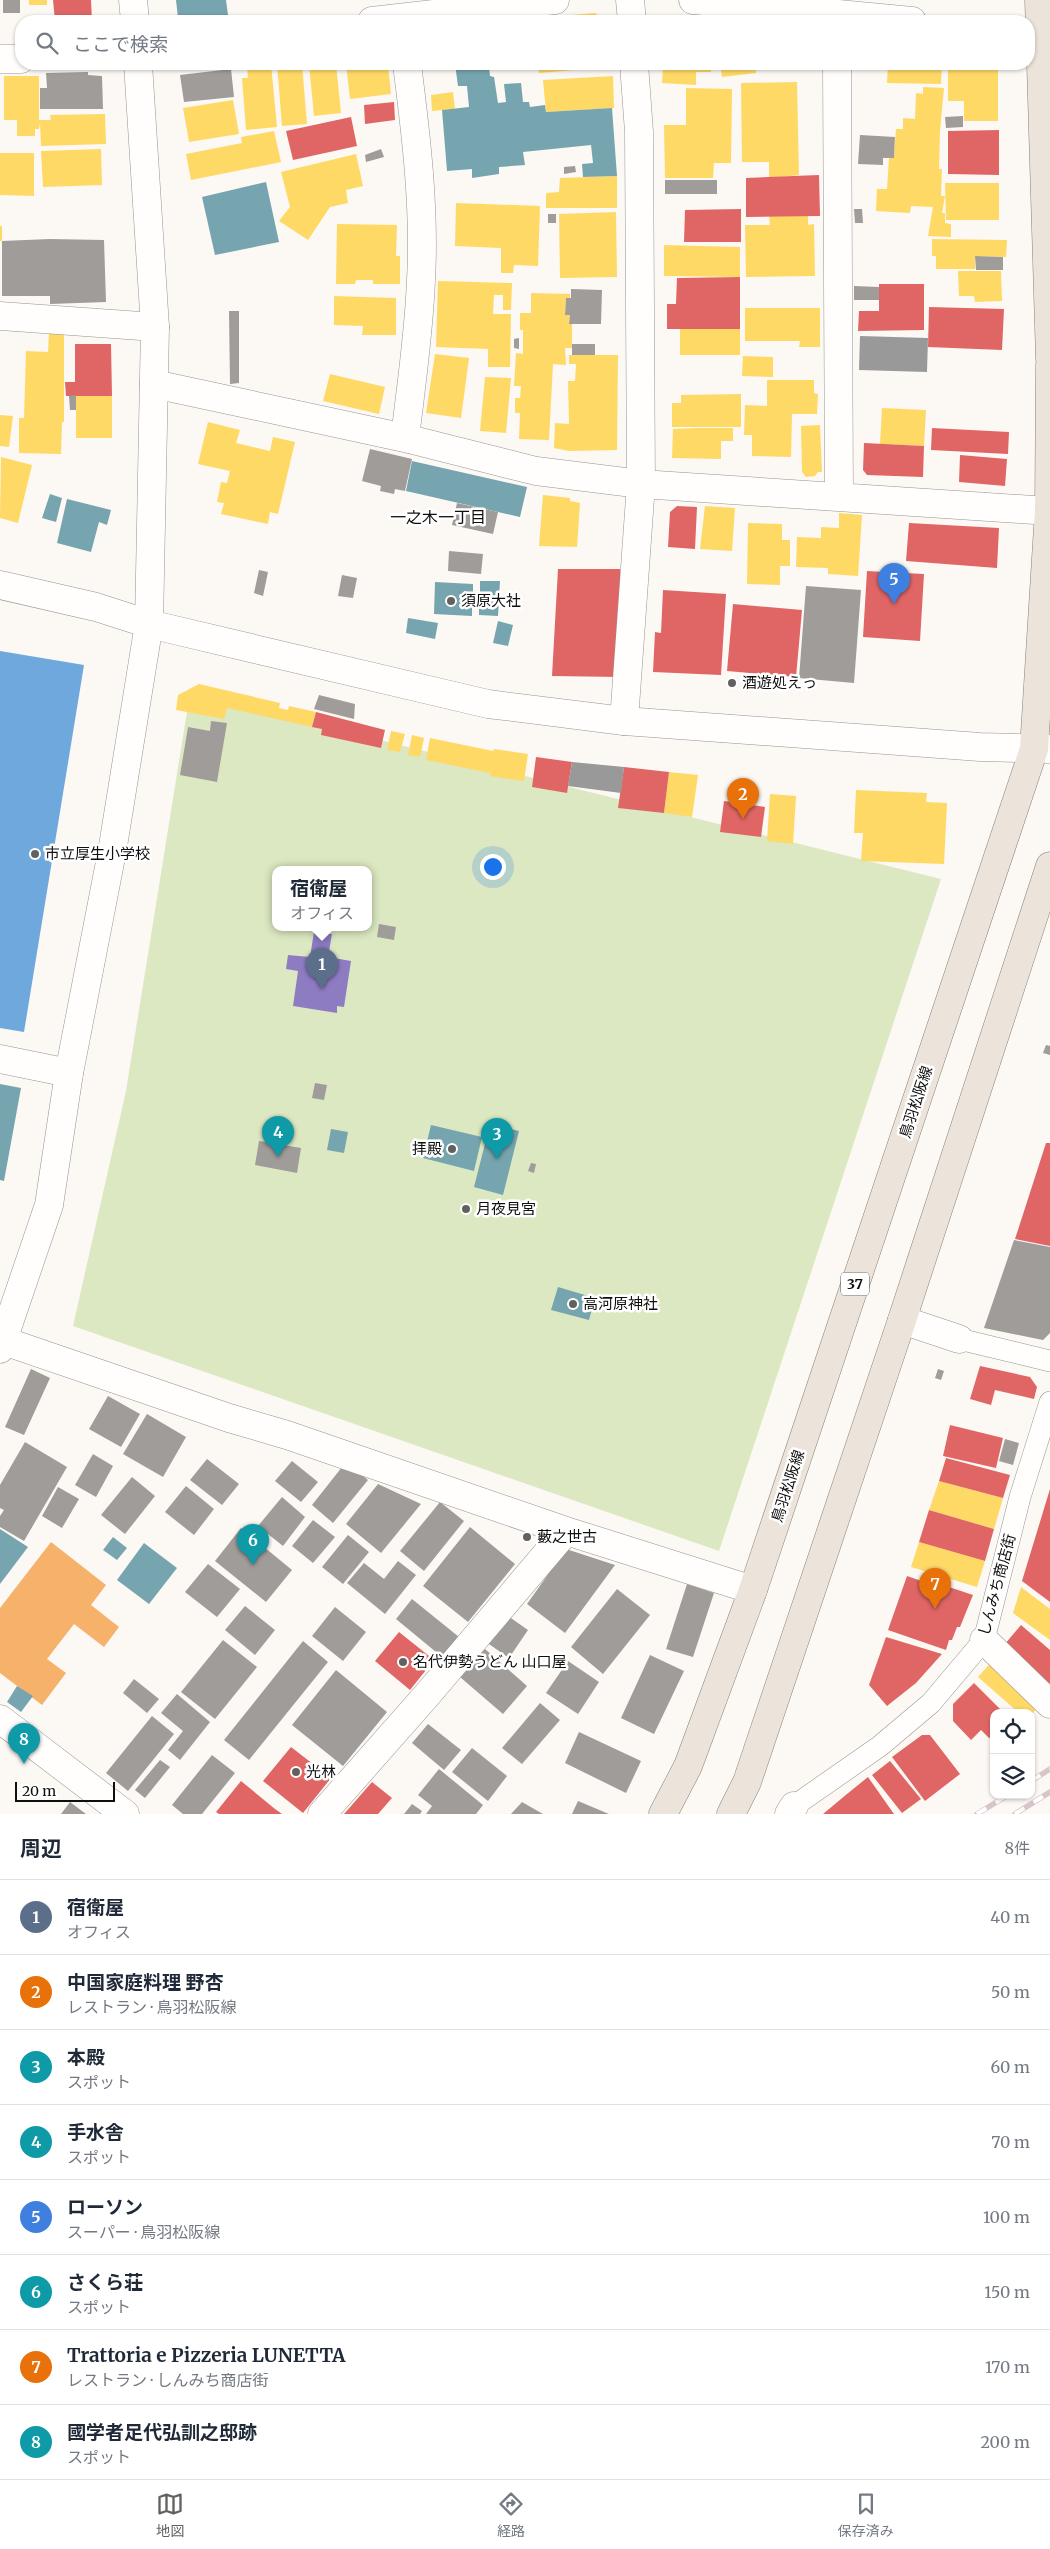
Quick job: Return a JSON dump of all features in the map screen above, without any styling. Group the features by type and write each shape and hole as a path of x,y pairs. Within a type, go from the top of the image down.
{"main road":[{"path":"1039,0 1050,359"},
{"name":"鳥羽松阪線","path":"663,1814 688,1766 753,1590 1042,749 1049,511 1050,365"},
{"path":"731,1814 747,1782 902,1320 1050,866"}],"street":[{"path":"133,0 134,15"},
{"path":"401,13 554,0"},
{"path":"630,0 631,15"},
{"path":"693,0 813,15"},
{"path":"0,59 15,59"},
{"path":"138,70 155,326 149,624 112,852 69,1073 49,1205 2,1345 297,1438 566,1531 753,1590"},
{"path":"405,438 421,262 416,133 408,70"},
{"path":"624,721 641,484 639,132 634,70"},
{"path":"837,70 839,497"},
{"path":"0,316 155,326"},
{"path":"154,384 405,438 536,471 641,484 1049,511"},
{"path":"0,584 96,607 149,624 488,704 624,721 1042,749"},
{"path":"0,1059 69,1073"},
{"path":"902,1320 958,1339 1050,1362"},
{"name":"しんみち商店街","path":"791,1810 880,1746 931,1703 984,1640 1020,1497 1050,1402"},
{"path":"322,1814 428,1695 566,1531"},
{"path":"984,1640 1050,1704"},
{"path":"0,1719 125,1814"}],"green space":[{"name":"月夜見宮","path":"190,693 941,879 719,1551 73,1326 126,1091"}],"building: 住宅":[{"path":"29,0 47,0 47,5 29,5"},
{"path":"595,13 597,15 572,15"},
{"path":"247,70 272,70 277,127 246,130 242,78 248,78"},
{"path":"277,70 302,70 307,124 282,126"},
{"path":"310,70 337,70 341,113 314,116"},
{"path":"347,70 389,70 391,94 350,99"},
{"path":"539,70 575,70 539,73"},
{"path":"663,70 711,70 711,72 696,72 696,85 662,83"},
{"path":"721,70 756,70 756,73 722,77"},
{"path":"888,70 942,70 941,84 887,83"},
{"path":"948,70 998,70 998,121 964,121 964,101 948,101"},
{"path":"4,76 39,76 39,120 51,120 50,115 105,114 106,144 41,146 40,123 39,129 35,129 35,136 17,136 17,120 4,120"},
{"path":"613,76 614,108 546,112 543,80"},
{"path":"797,82 799,175 769,178 769,162 742,162 741,83"},
{"path":"923,87 944,88 939,169 942,169 941,196 945,196 942,213 945,213 945,223 951,224 951,237 928,236 933,207 911,206 910,213 876,211 877,189 887,189 889,158 894,158 896,129 903,129 903,118 915,119 916,93 923,94"},
{"path":"686,88 732,89 731,163 714,163 713,178 665,178 664,125 686,125"},
{"path":"453,92 455,109 432,111 431,95"},
{"path":"233,100 239,134 189,142 183,108"},
{"path":"274,131 281,162 191,180 186,154 242,143 241,137"},
{"path":"101,149 102,185 43,187 41,151"},
{"path":"0,153 34,153 34,196 0,195"},
{"path":"356,154 363,186 346,190 348,203 330,207 308,240 279,221 290,207 281,172"},
{"path":"617,176 617,208 546,208 546,193 559,192 560,178"},
{"path":"945,183 999,183 999,220 946,220"},
{"path":"456,203 540,206 538,266 514,265 513,273 501,273 501,248 455,246"},
{"path":"616,212 617,277 560,278 559,214"},
{"path":"769,216 808,216 808,225 814,224 815,276 746,277 745,225 770,225"},
{"path":"337,224 397,225 396,256 400,256 400,284 373,284 373,280 356,280 355,284 336,284"},
{"path":"0,226 2,226 2,241 0,241"},
{"path":"932,239 1007,240 1006,257 975,256 975,269 936,269 936,256 932,256"},
{"path":"664,245 740,247 740,277 664,276"},
{"path":"958,271 1001,271 1002,301 975,302 974,296 959,296"},
{"path":"438,281 512,283 511,310 503,310 503,295 494,295 493,314 511,314 510,367 488,367 488,349 436,347"},
{"path":"531,293 570,294 570,298 566,298 565,315 570,315 569,324 572,323 572,348 565,348 566,365 553,364 549,440 519,439 520,413 515,413 515,398 520,398 521,386 514,386 516,353 523,354 523,330 520,330 520,313 531,313"},
{"path":"334,296 396,298 396,335 362,335 363,326 334,325"},
{"path":"745,308 820,308 820,347 799,347 800,341 745,341"},
{"path":"680,329 740,329 740,355 680,355"},
{"path":"49,331 64,332 64,422 62,422 61,454 19,453 19,418 24,418 26,351 48,352"},
{"path":"435,354 469,358 461,418 426,413"},
{"path":"569,355 618,355 617,450 569,451 554,448 555,423 569,424 568,381 575,381 576,364 569,364"},
{"path":"743,356 773,357 773,377 742,376"},
{"path":"330,374 385,387 379,414 323,401"},
{"path":"485,377 511,378 506,433 480,431"},
{"path":"767,380 814,380 814,393 818,394 817,414 792,414 791,457 752,456 752,435 744,435 745,405 767,406"},
{"path":"741,394 741,427 672,427 672,403 681,403 681,395"},
{"path":"76,395 112,396 112,438 76,438"},
{"path":"882,408 926,410 924,446 880,444"},
{"path":"0,415 13,416 9,447 0,446"},
{"path":"208,422 240,430 236,443 270,451 273,437 295,442 278,514 270,512 268,524 221,514 224,503 217,502 221,482 227,483 230,471 198,464"},
{"path":"820,425 822,472 818,472 815,476 806,477 802,472 801,426"},
{"path":"733,428 733,441 721,441 721,459 672,458 673,429"},
{"path":"1,457 32,465 18,523 0,518"},
{"path":"543,495 570,498 570,501 580,503 577,547 539,546"},
{"path":"705,506 735,508 732,551 700,549"},
{"path":"839,513 862,515 858,576 828,574 828,568 796,567 797,537 821,538 821,527 839,528"},
{"path":"748,523 782,524 782,540 790,540 790,566 780,566 780,585 747,584"},
{"path":"199,684 280,703 279,708 288,710 289,706 316,712 312,727 227,708 224,719 176,710 178,695"},
{"path":"391,731 405,734 400,752 387,750"},
{"path":"412,735 424,738 420,757 408,755"},
{"path":"430,738 493,751 494,749 528,754 524,781 490,776 490,773 426,760"},
{"path":"669,772 698,775 692,817 664,813"},
{"path":"856,790 927,793 926,802 947,803 944,864 861,861 863,833 854,833"},
{"path":"770,794 796,796 793,844 767,841"},
{"path":"939,1481 1003,1498 994,1529 929,1510"},
{"path":"919,1542 985,1561 977,1587 911,1567"},
{"path":"1021,1587 1050,1609 1050,1640 1013,1613"},
{"path":"995,1658 1043,1702 1035,1711 1035,1709 1014,1709 978,1677"}],"building: 商業":[{"path":"53,0 91,0 92,15 54,15"},
{"path":"394,102 395,120 365,124 364,105"},
{"path":"351,117 357,146 293,160 286,131"},
{"path":"999,130 999,175 948,174 948,131"},
{"path":"819,175 820,216 746,217 746,178"},
{"path":"741,209 741,242 684,242 685,210"},
{"path":"740,277 740,329 667,329 667,304 676,304 677,278"},
{"path":"879,284 924,284 924,330 858,331 859,311 879,311"},
{"path":"929,307 1004,309 1002,350 928,347"},
{"path":"75,344 111,344 112,396 66,396 65,382 75,382"},
{"path":"932,428 1009,432 1008,454 931,450"},
{"path":"864,443 924,446 923,477 867,475 863,470"},
{"path":"960,455 1007,459 1005,486 959,482"},
{"path":"677,506 697,507 695,549 668,547 670,512"},
{"path":"909,523 999,528 997,568 906,561"},
{"path":"558,569 620,569 620,677 552,676"},
{"path":"867,571 924,574 920,641 863,637"},
{"path":"663,590 726,594 721,675 653,672 655,632 661,633"},
{"path":"733,604 802,610 796,677 727,671"},
{"path":"316,712 385,730 381,748 321,735 322,729 312,727"},
{"path":"536,757 572,762 567,793 532,787"},
{"path":"624,767 669,772 664,813 618,808"},
{"path":"724,801 765,807 761,837 720,832"},
{"path":"1046,1143 1050,1143 1050,1246 1015,1239"},
{"path":"980,1366 1030,1377 1037,1387 1034,1399 995,1390 991,1405 970,1399"},
{"path":"950,1425 1003,1438 996,1468 943,1456"},
{"path":"946,1458 1010,1475 1003,1498 939,1481"},
{"path":"1050,1489 1050,1602 1022,1581"},
{"path":"929,1510 994,1529 985,1561 919,1542"},
{"path":"907,1576 936,1586 937,1583 973,1595 960,1627 957,1627 952,1640 949,1640 946,1650 888,1630"},
{"path":"1021,1625 1050,1650 1050,1689 999,1651"},
{"path":"399,1632 434,1660 410,1690 375,1661"},
{"path":"886,1637 942,1654 916,1683 887,1706 869,1685"},
{"path":"974,1683 1000,1709 990,1709 990,1738 981,1730 971,1740 953,1721 953,1704"},
{"path":"922,1735 930,1735 960,1774 925,1801 892,1757"},
{"path":"291,1747 331,1778 303,1813 263,1781"},
{"path":"890,1761 921,1799 902,1813 872,1775"},
{"path":"868,1777 894,1814 823,1814 847,1794"},
{"path":"241,1781 282,1814 219,1814 216,1812"},
{"path":"372,1782 392,1798 378,1814 344,1814"}],"building: 業務":[{"path":"314,932 332,934 328,957 351,961 344,1007 337,1006 337,1013 293,1006 298,971 286,969 288,955 310,957"}],"building: 教育":[{"name":"市立厚生小学校","path":"0,651 84,665 24,1032 0,1028"}],"building: 医療":[{"path":"51,1542 106,1585 91,1605 119,1627 104,1647 74,1624 47,1659 66,1673 42,1705 0,1673 0,1608"}],"building: 公共":[{"path":"176,0 226,0 228,15 178,15"},
{"path":"456,70 489,70 490,76 494,77 498,103 506,102 504,84 521,83 523,102 529,102 530,107 545,105 546,112 612,108 617,176 583,177 582,164 593,163 591,145 523,152 525,165 499,167 499,174 472,178 472,169 447,171 442,110 469,107 467,86 458,86"},
{"path":"266,182 279,242 215,255 202,197"},
{"path":"412,461 527,487 520,517 406,491"},
{"path":"50,494 62,498 56,522 42,518"},
{"path":"67,499 111,510 107,525 99,522 91,552 57,543"},
{"path":"480,581 500,581 498,616 479,615 479,608 472,608 472,616 434,614 435,582 473,584 473,592 480,592"},
{"path":"408,618 438,623 435,639 406,633"},
{"path":"498,621 513,625 508,646 493,643"},
{"path":"0,1084 21,1088 4,1181 0,1180"},
{"path":"490,1124 519,1131 503,1195 474,1187"},
{"name":"拝殿","path":"431,1125 482,1137 474,1171 423,1158"},
{"path":"331,1129 348,1132 344,1153 327,1150"},
{"name":"高河原神社","path":"558,1287 595,1298 589,1320 551,1310"},
{"path":"0,1529 28,1547 0,1584"},
{"path":"113,1537 127,1548 117,1560 103,1550"},
{"path":"144,1543 177,1568 149,1604 117,1580"},
{"path":"17,1686 33,1696 21,1712 7,1702"}],"building: 工業":[{"path":"860,336 928,338 927,372 859,370"},
{"path":"572,762 624,767 621,793 568,786"}],"building: その他":[{"path":"3,0 20,0 20,13 3,13"},
{"path":"231,70 234,97 184,102 180,75"},
{"path":"88,72 88,75 102,76 103,109 40,109 40,88 47,88 46,73"},
{"path":"963,116 963,127 946,128 945,117"},
{"path":"860,135 895,137 894,158 883,158 883,165 858,164"},
{"path":"381,149 384,157 366,162 365,155"},
{"path":"575,166 576,172 564,174 564,167"},
{"path":"665,180 717,180 717,194 665,194"},
{"path":"854,209 862,209 863,223 855,223"},
{"path":"548,214 556,214 556,223 548,223"},
{"path":"50,239 104,240 106,302 50,304 50,296 2,296 2,241"},
{"path":"975,256 1003,257 1003,270 976,270"},
{"path":"854,286 879,287 879,300 854,300"},
{"path":"571,289 602,290 601,324 569,324 570,315 565,315 566,298 571,298"},
{"path":"229,311 239,311 239,383 230,384"},
{"path":"519,338 519,349 514,348 514,339"},
{"path":"572,344 595,344 595,355 572,355"},
{"path":"76,395 76,410 70,410 69,396"},
{"path":"370,449 412,459 405,491 395,489 394,494 380,491 381,486 362,481"},
{"path":"457,503 498,512 493,534 452,525"},
{"path":"449,551 483,554 481,574 448,571"},
{"path":"259,570 268,572 263,596 254,593"},
{"path":"342,575 357,578 353,598 338,596"},
{"path":"806,586 861,590 854,683 799,678"},
{"path":"319,695 355,704 354,719 314,709"},
{"path":"211,721 227,723 217,782 180,775 188,727 210,731"},
{"path":"379,924 396,927 394,940 377,937"},
{"path":"1046,1045 1050,1046 1050,1055 1043,1053"},
{"path":"315,1083 327,1085 324,1100 312,1098"},
{"path":"259,1141 301,1148 297,1173 255,1165"},
{"path":"531,1163 536,1164 534,1173 528,1171"},
{"path":"1014,1240 1050,1247 1050,1333 1043,1340 984,1328"},
{"path":"31,1369 50,1378 24,1435 5,1427"},
{"path":"938,1369 944,1371 941,1380 935,1378"},
{"path":"108,1396 140,1414 121,1447 89,1429"},
{"path":"147,1414 186,1437 163,1477 123,1454"},
{"path":"1005,1439 1019,1443 1013,1465 999,1461"},
{"path":"25,1442 67,1467 24,1541 0,1527 0,1516 4,1510 0,1508 0,1485"},
{"path":"93,1454 113,1466 96,1497 75,1485"},
{"path":"207,1459 239,1484 222,1505 190,1480"},
{"path":"292,1461 318,1482 301,1502 275,1481"},
{"path":"346,1462 368,1480 333,1523 312,1505"},
{"path":"132,1477 155,1496 125,1534 101,1515"},
{"path":"378,1484 421,1504 381,1553 346,1524"},
{"path":"186,1486 214,1509 194,1535 165,1512"},
{"path":"58,1487 79,1499 62,1528 42,1516"},
{"path":"282,1497 305,1517 283,1546 258,1526"},
{"path":"440,1502 464,1521 424,1571 400,1551"},
{"path":"313,1520 335,1537 313,1563 292,1546"},
{"path":"470,1527 515,1564 468,1622 423,1586"},
{"path":"241,1528 292,1570 266,1602 215,1561"},
{"path":"348,1535 369,1552 343,1584 322,1567"},
{"path":"566,1549 615,1565 565,1633 527,1604"},
{"path":"398,1561 416,1575 385,1614 347,1583 364,1563 384,1579"},
{"path":"208,1564 240,1589 217,1617 185,1592"},
{"path":"687,1584 714,1593 693,1657 666,1649"},
{"path":"617,1589 650,1615 603,1674 571,1647"},
{"path":"412,1599 459,1637 442,1657 396,1619"},
{"path":"245,1606 275,1630 255,1655 225,1630"},
{"path":"335,1607 366,1632 343,1661 312,1636"},
{"path":"505,1614 528,1630 509,1658 486,1642"},
{"path":"223,1640 257,1667 215,1719 181,1692"},
{"path":"303,1641 328,1662 249,1760 224,1740"},
{"path":"485,1649 527,1686 503,1714 460,1677"},
{"path":"650,1655 684,1671 654,1734 621,1718"},
{"path":"568,1661 599,1682 578,1714 546,1693"},
{"path":"336,1670 387,1712 343,1766 292,1725"},
{"path":"134,1679 159,1699 147,1713 123,1693"},
{"path":"177,1694 210,1722 180,1760 168,1750 183,1731 161,1713"},
{"path":"540,1703 560,1720 522,1764 502,1748"},
{"path":"152,1716 174,1734 128,1791 106,1773"},
{"path":"428,1724 461,1750 444,1770 412,1743"},
{"path":"579,1732 641,1761 626,1793 565,1763"},
{"path":"472,1748 507,1776 488,1801 452,1772"},
{"path":"212,1755 235,1773 202,1814 183,1814 172,1805"},
{"path":"160,1760 170,1767 145,1798 135,1790"},
{"path":"439,1769 483,1805 476,1814 426,1814 432,1806 418,1795"},
{"path":"578,1801 609,1814 572,1814"},
{"path":"70,1802 86,1814 61,1814"},
{"path":"522,1802 543,1814 511,1814"},
{"path":"412,1804 422,1811 420,1814 404,1814"}],"railway":[{"path":"1035,1778 1050,1769"},
{"path":"1015,1814 1050,1792"},
{"path":"977,1814 1001,1799"}],"place":[{"name":"須原大社","path":"451,601"},
{"name":"ローソン","path":"894,604"},
{"name":"酒遊処えっ","path":"732,683"},
{"name":"中国家庭料理 野杏","path":"743,819"},
{"name":"市立厚生小学校","path":"35,854"},
{"name":"宿衛屋","path":"322,989"},
{"name":"拝殿","path":"452,1149"},
{"name":"手水舎","path":"278,1157"},
{"name":"本殿","path":"497,1159"},
{"name":"月夜見宮","path":"466,1209"},
{"name":"高河原神社","path":"573,1304"},
{"name":"藪之世古","path":"527,1537"},
{"name":"さくら荘","path":"253,1565"},
{"name":"Trattoria e Pizzeria LUNETTA","path":"935,1609"},
{"name":"名代伊勢うどん 山口屋","path":"403,1662"},
{"name":"國学者足代弘訓之邸跡","path":"24,1764"},
{"name":"光林","path":"296,1772"}],"district":[{"name":"一之木一丁目","path":"438,517"}]}
